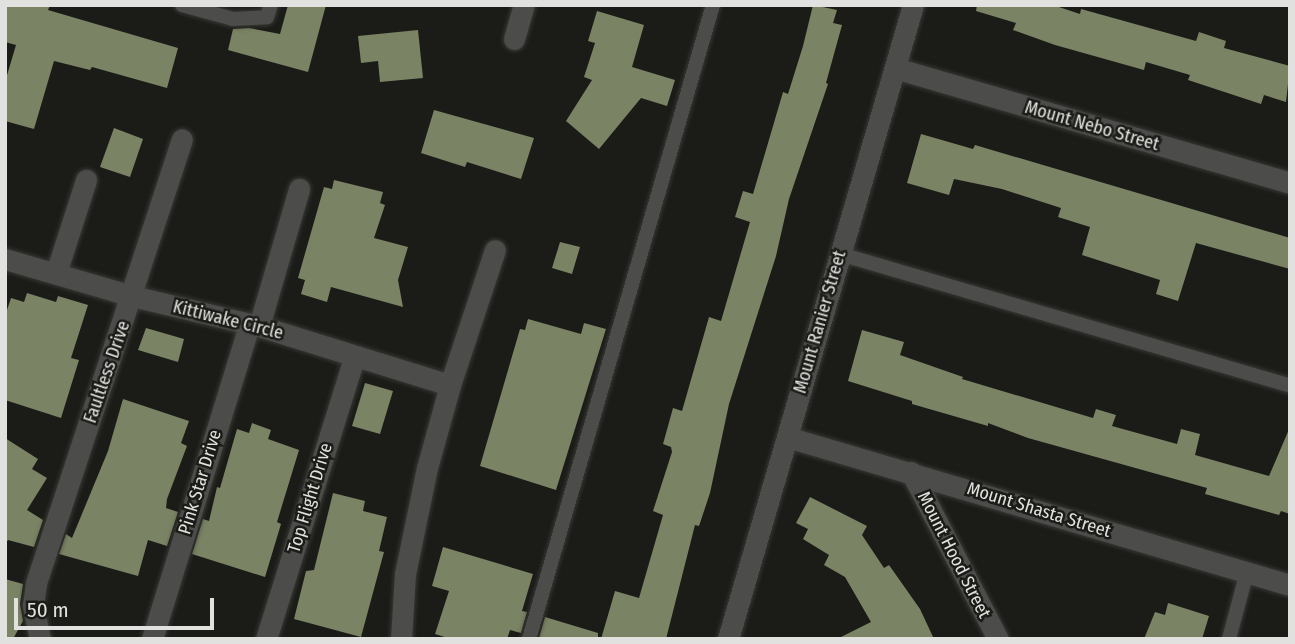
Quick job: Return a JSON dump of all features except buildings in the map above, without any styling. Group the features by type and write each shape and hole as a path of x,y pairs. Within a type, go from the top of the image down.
{"street":[{"path":"514,39 524,5"},
{"name":"Mount Ranier Street","path":"728,639 913,5"},
{"name":"Mount Nebo Street","path":"895,68 1290,183"},
{"name":"Faultless Drive","path":"40,639 33,605 36,583 182,139"},
{"path":"56,273 86,180"},
{"name":"Pink Star Drive","path":"152,639 299,189"},
{"path":"401,639 405,574 427,468 450,385 495,250"},
{"name":"Kittiwake Circle","path":"5,259 132,296 254,325 354,358 450,385"},
{"name":"Top Flight Drive","path":"267,639 354,358"},
{"name":"Mount Shasta Street","path":"787,437 1290,585"},
{"name":"Mount Hood Street","path":"911,472 998,639"}],"lane":[{"path":"182,5 233,19 267,17 271,5"},
{"path":"529,639 713,5"},
{"path":"840,254 1290,386"},
{"path":"1229,639 1247,572"}]}
